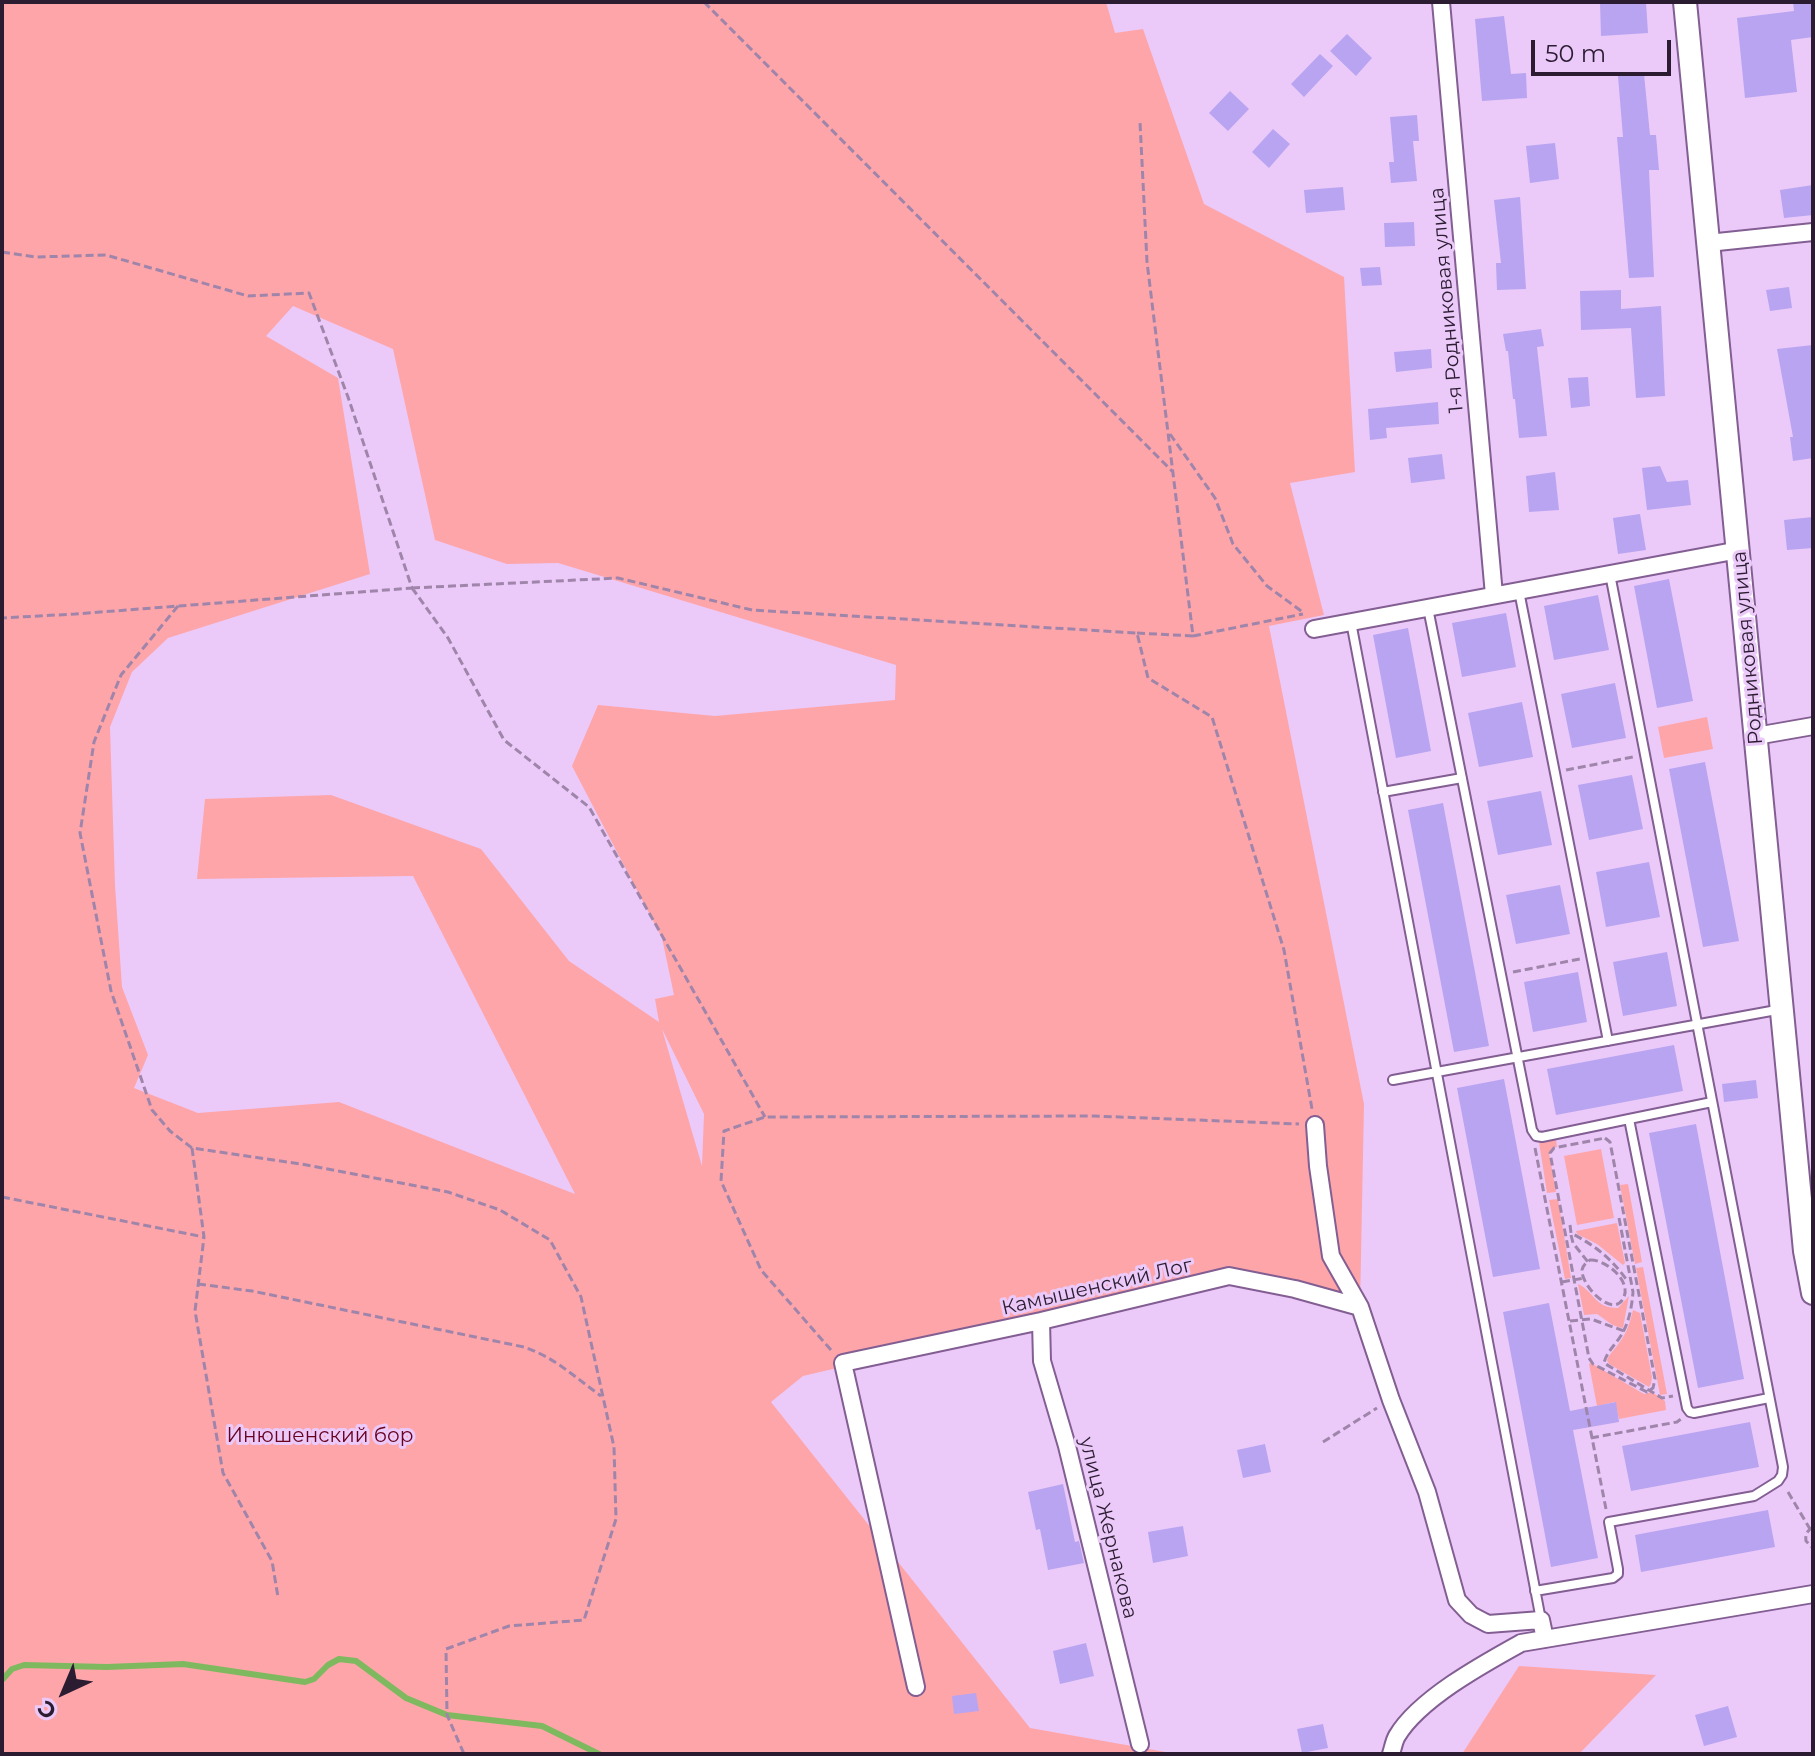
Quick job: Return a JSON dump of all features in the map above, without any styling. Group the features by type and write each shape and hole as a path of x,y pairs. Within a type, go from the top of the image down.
{"street":[{"name":"1-я Родниковая улица","path":"1441,2 1494,595"},
{"name":"Родниковая улица","path":"1685,2 1805,1251 1813,1293"},
{"path":"1708,243 1813,232"},
{"path":"1314,630 1739,550"},
{"path":"1756,736 1813,726"},
{"path":"1315,1125 1331,1256 1360,1307 1391,1400 1427,1492 1457,1600 1471,1615 1488,1624 1541,1620 1545,1639"},
{"name":"Камышенский Лог","path":"843,1363 1041,1321 1229,1276 1295,1289 1360,1307"},
{"name":"улица Жернакова","path":"1041,1321 1042,1361 1071,1461 1140,1744"},
{"path":"843,1363 916,1687"},
{"path":"1391,1754 1396,1738 1413,1715 1485,1663 1521,1643 1813,1594"}],"lane":[{"path":"1535,1591 1613,1578 1618,1574 1609,1522 1754,1496 1778,1481 1783,1467 1610,574"},
{"path":"1519,591 1608,1041"},
{"path":"1428,608 1532,1130 1536,1136 1542,1137 1712,1102"},
{"path":"1351,622 1541,1620"},
{"path":"1383,792 1462,778"},
{"path":"1393,1080 1782,1009"},
{"path":"1629,1119 1687,1408 1694,1413 1769,1398"}],"path":[{"path":"704,2 1174,473"},
{"path":"1140,122 1147,262 1193,636"},
{"path":"2,252 36,257 106,255 248,296 309,293 348,397 412,588 448,638 504,740 589,807 765,1117"},
{"path":"2,618 412,588 618,578 752,610 1193,636 1304,613 1267,586 1233,544 1215,498 1169,433"},
{"path":"178,606 121,675 94,742 80,833 111,991 152,1110 170,1131 192,1148 301,1164 448,1192 500,1210 550,1240 581,1297 614,1447 616,1519 584,1620 509,1626 446,1649 447,1715 464,1754"},
{"path":"843,1363 761,1270 721,1181 724,1131 765,1117 1094,1116 1315,1125 1284,950 1212,717 1148,678 1137,633"},
{"path":"1555,772 1645,755"},
{"path":"1501,974 1592,957"},
{"path":"1536,1136 1535,1146 1609,1522"},
{"path":"1608,1139 1655,1379 1650,1391 1642,1391 1591,1361 1551,1150 1608,1139"},
{"path":"192,1148 204,1237 195,1311 223,1473 272,1561 278,1597"},
{"path":"1618,1183 1629,1181"},
{"path":"2,1197 204,1237"},
{"path":"1619,1218 1628,1267 1625,1294 1617,1304 1603,1302 1592,1291 1582,1270 1588,1262 1597,1260 1626,1279"},
{"path":"1570,1225 1573,1243 1588,1262"},
{"path":"1571,1233 1605,1254 1633,1292 1624,1331 1604,1363 1662,1398 1672,1396"},
{"path":"1628,1267 1634,1265"},
{"path":"1562,1282 1584,1278"},
{"path":"198,1284 252,1291 524,1347 553,1359 603,1397"},
{"path":"1569,1321 1591,1319 1624,1331"},
{"path":"1323,1442 1391,1400"},
{"path":"1591,1438 1677,1422 1690,1412"},
{"path":"1790,1495 1812,1528 1805,1535 1813,1548"}],"green space":[{"name":"Инюшенский бор","path":"2,2 1106,2 1115,33 1143,29 1204,204 1344,277 1355,472 1290,483 1324,615 1269,626 1364,1104 1360,1307 1229,1276 803,1376 771,1402 1030,1728 1177,1754 2,1754","holes":["293,306 393,349 435,540 507,564 558,563 896,665 895,700 715,716 598,705 572,766 662,938 674,995 655,999 659,1022 569,961 481,849 331,795 205,799 197,879 413,876 575,1194 339,1102 198,1113 134,1088 148,1055 122,987 110,727 132,672 168,638 370,574 338,378 266,336","662,1029 704,1114 702,1166"]},
{"path":"1707,717 1713,749 1664,758 1658,727"},
{"path":"1556,1139 1557,1147 1549,1153 1556,1192 1547,1193 1539,1142"},
{"path":"1601,1149 1614,1218 1577,1225 1564,1156"},
{"path":"1628,1184 1642,1262 1635,1264 1620,1185"},
{"path":"1558,1199 1571,1278 1565,1279 1549,1200"},
{"path":"1617,1223 1625,1263 1623,1265 1576,1231"},
{"path":"1643,1267 1667,1394 1660,1395 1636,1268"},
{"path":"1578,1284 1599,1303 1610,1307 1618,1308 1629,1296 1623,1328 1597,1314 1584,1315"},
{"path":"1633,1310 1640,1313 1652,1377 1649,1387 1607,1360 1624,1335"},
{"path":"1591,1363 1644,1394 1652,1392 1665,1401 1666,1410 1619,1419 1615,1402 1597,1406"},
{"path":"1519,1666 1656,1675 1579,1754 1462,1754"}],"building":[{"path":"1600,2 1646,2 1648,33 1601,36"},
{"path":"1793,2 1813,2 1813,37 1791,40 1797,92 1745,98 1737,18 1794,11"},
{"path":"1504,16 1511,74 1526,73 1527,98 1482,101 1475,19"},
{"path":"1347,34 1372,58 1356,76 1330,51"},
{"path":"1320,54 1333,66 1304,97 1291,84"},
{"path":"1644,74 1650,135 1656,135 1659,170 1649,170 1654,277 1629,278 1617,137 1623,137 1618,76"},
{"path":"1230,91 1249,109 1228,131 1209,113"},
{"path":"1417,115 1419,141 1413,141 1417,181 1391,183 1389,162 1394,162 1390,117"},
{"path":"1273,129 1290,144 1269,168 1252,152"},
{"path":"1555,143 1559,179 1530,183 1526,146"},
{"path":"1813,185 1813,215 1784,218 1780,190"},
{"path":"1343,187 1345,210 1306,213 1304,190"},
{"path":"1520,197 1526,289 1497,290 1496,263 1501,263 1494,200"},
{"path":"1414,222 1415,246 1385,247 1384,223"},
{"path":"1380,267 1382,285 1362,286 1360,268"},
{"path":"1789,287 1792,308 1770,311 1766,290"},
{"path":"1621,290 1621,309 1661,306 1665,396 1636,398 1631,328 1581,330 1580,291"},
{"path":"1541,329 1544,346 1537,347 1547,436 1519,438 1503,334"},
{"path":"1813,345 1813,458 1793,461 1790,437 1793,437 1777,349"},
{"path":"1431,349 1432,368 1396,372 1394,352"},
{"path":"1588,377 1590,406 1571,408 1568,378"},
{"path":"1438,402 1439,424 1386,428 1387,438 1370,440 1368,409"},
{"path":"1442,454 1445,479 1411,483 1408,458"},
{"path":"1660,466 1667,482 1688,480 1691,505 1647,510 1642,468"},
{"path":"1555,472 1559,510 1529,512 1526,476"},
{"path":"1640,514 1646,550 1618,554 1613,518"},
{"path":"1813,517 1813,548 1787,550 1784,520"},
{"path":"1669,579 1693,701 1657,708 1634,586"},
{"path":"1598,595 1609,650 1554,660 1544,606"},
{"path":"1506,613 1516,667 1462,677 1452,623"},
{"path":"1408,628 1431,751 1396,758 1373,635"},
{"path":"1615,683 1626,738 1572,748 1561,694"},
{"path":"1522,702 1533,757 1479,767 1468,713"},
{"path":"1705,762 1739,941 1703,947 1669,769"},
{"path":"1632,775 1643,829 1589,840 1578,785"},
{"path":"1541,791 1552,845 1498,855 1487,801"},
{"path":"1443,803 1489,1046 1454,1052 1408,810"},
{"path":"1649,862 1660,917 1606,927 1596,872"},
{"path":"1560,885 1570,934 1516,944 1506,895"},
{"path":"1667,952 1677,1006 1623,1016 1613,962"},
{"path":"1578,972 1587,1022 1533,1032 1524,982"},
{"path":"1674,1045 1683,1091 1556,1115 1547,1069"},
{"path":"1504,1079 1540,1269 1493,1277 1457,1088"},
{"path":"1756,1080 1758,1098 1724,1102 1722,1084"},
{"path":"1696,1124 1744,1379 1698,1388 1649,1133"},
{"path":"1549,1303 1570,1411 1616,1402 1619,1422 1573,1430 1598,1558 1551,1567 1503,1312"},
{"path":"1750,1422 1759,1467 1631,1491 1622,1446"},
{"path":"1265,1444 1271,1472 1243,1478 1237,1450"},
{"path":"1063,1484 1075,1542 1079,1541 1084,1563 1048,1570 1040,1529 1036,1530 1028,1492"},
{"path":"1768,1510 1775,1547 1641,1572 1635,1535"},
{"path":"1183,1526 1188,1556 1153,1563 1148,1532"},
{"path":"1086,1643 1094,1676 1060,1684 1053,1651"},
{"path":"976,1693 979,1711 954,1714 952,1696"},
{"path":"1728,1706 1737,1737 1704,1746 1695,1715"},
{"path":"1323,1724 1328,1748 1302,1753 1297,1729"}],"waterway":[{"path":"2,1680 12,1669 24,1665 107,1667 183,1664 305,1682 314,1679 339,1659 356,1661 406,1698 447,1715 542,1726 599,1754"}]}
